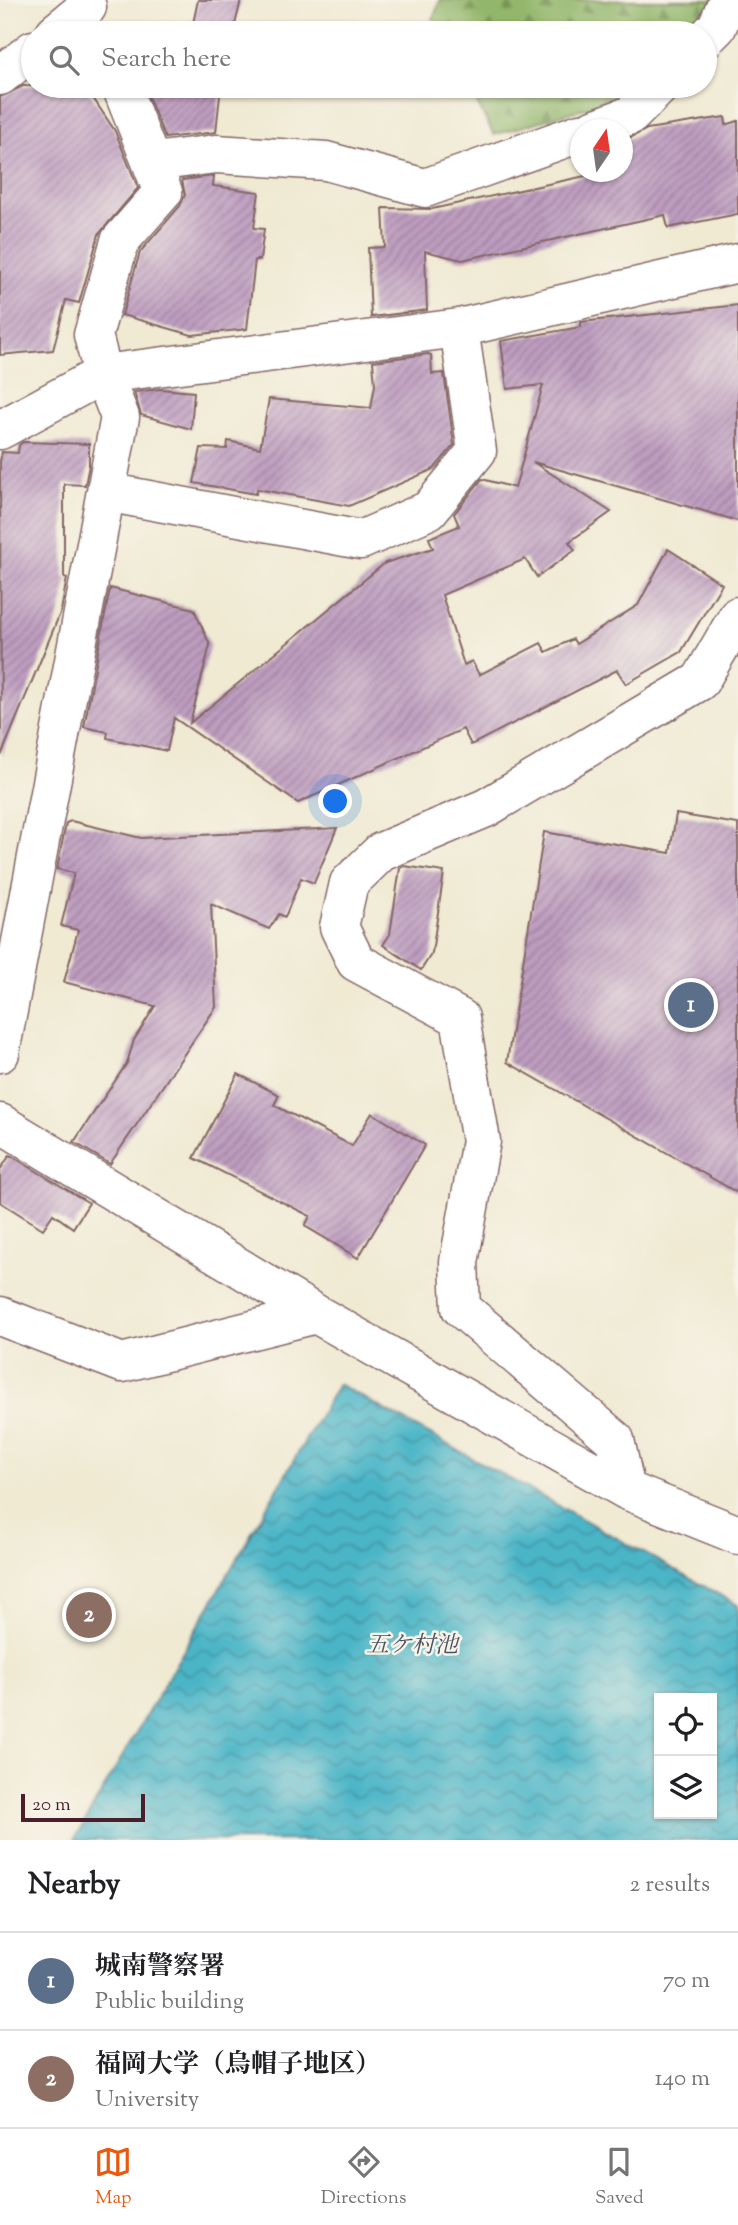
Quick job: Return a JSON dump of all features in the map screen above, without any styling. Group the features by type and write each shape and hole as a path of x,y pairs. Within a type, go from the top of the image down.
{"street":[{"path":"717,27 728,0"},
{"path":"0,76 21,59"},
{"path":"0,1053 120,417 103,374 93,335 120,241 163,192 126,98"},
{"path":"621,119 631,115 648,98"},
{"path":"153,162 216,153 326,161 425,188 570,137"},
{"path":"0,430 103,374 459,328 738,263"},
{"path":"106,492 361,540 429,510 477,451 459,328"},
{"path":"626,1490 615,1440 461,1308 459,1262 481,1141 460,1017 356,962 339,927 349,883 381,852 486,808 700,681 738,616"},
{"path":"0,1123 316,1314 626,1490 738,1535"},
{"path":"0,1316 122,1363 316,1314"}],"green space":[{"path":"440,0 715,0 699,21 433,19"},
{"path":"474,98 619,98 494,135"}],"water":[{"name":"五ケ村池","path":"338,1384 738,1605 738,1840 74,1840"}],"building":[{"path":"198,0 241,0 236,21 194,21"},
{"path":"21,87 21,98 93,98 115,131 138,188 99,234 79,303 66,300 53,350 0,355 0,97"},
{"path":"149,98 220,98 216,132 165,138"},
{"path":"725,117 726,125 738,121 738,214 668,228 665,215 462,260 425,251 427,310 371,317 368,248 385,247 383,208 432,209 570,179 570,182 633,182 633,136 647,129"},
{"path":"214,176 213,186 259,192 254,228 264,229 260,260 255,260 247,329 192,335 122,315 140,252 180,206 185,195 182,180"},
{"path":"738,305 738,521 533,462 611,512 569,542 575,550 537,577 525,559 442,595 464,665 472,661 479,675 541,643 546,652 573,639 576,644 638,605 668,549 722,584 681,652 626,684 617,670 471,745 463,729 298,803 174,718 167,751 107,738 108,732 84,727 110,588 194,609 210,645 190,723 385,563 433,548 429,538 459,526 454,514 482,479 515,488 543,385 507,389 501,341 581,327 581,322"},
{"path":"431,355 432,374 444,373 454,445 434,469 349,506 257,489 256,494 194,483 201,448 227,449 228,441 260,448 269,399 371,408 375,385 373,361"},
{"path":"160,389 194,392 191,429 141,415 134,392"},
{"path":"23,442 89,444 89,465 85,485 64,484 64,577 67,578 61,611 1,756 0,461 2,452 18,453 19,445"},
{"path":"676,814 738,824 738,1193 507,1062 544,832 670,853"},
{"path":"71,821 141,838 337,828 314,883 301,878 285,917 279,914 269,929 211,904 216,1007 110,1164 74,1142 127,1063 134,1040 155,1006 64,982 78,930 61,926 74,873 57,869 66,823"},
{"path":"404,866 444,872 432,953 421,970 383,945 390,934 400,868"},
{"path":"238,1074 279,1095 274,1105 352,1146 372,1113 425,1145 358,1258 305,1226 310,1216 194,1158"},
{"path":"10,1155 89,1203 73,1228 53,1214 43,1229 0,1202 0,1170"}],"place":[{"name":"城南警察署","path":"691,1005"},
{"name":"福岡大学（烏帽子地区）","path":"89,1615"}]}
